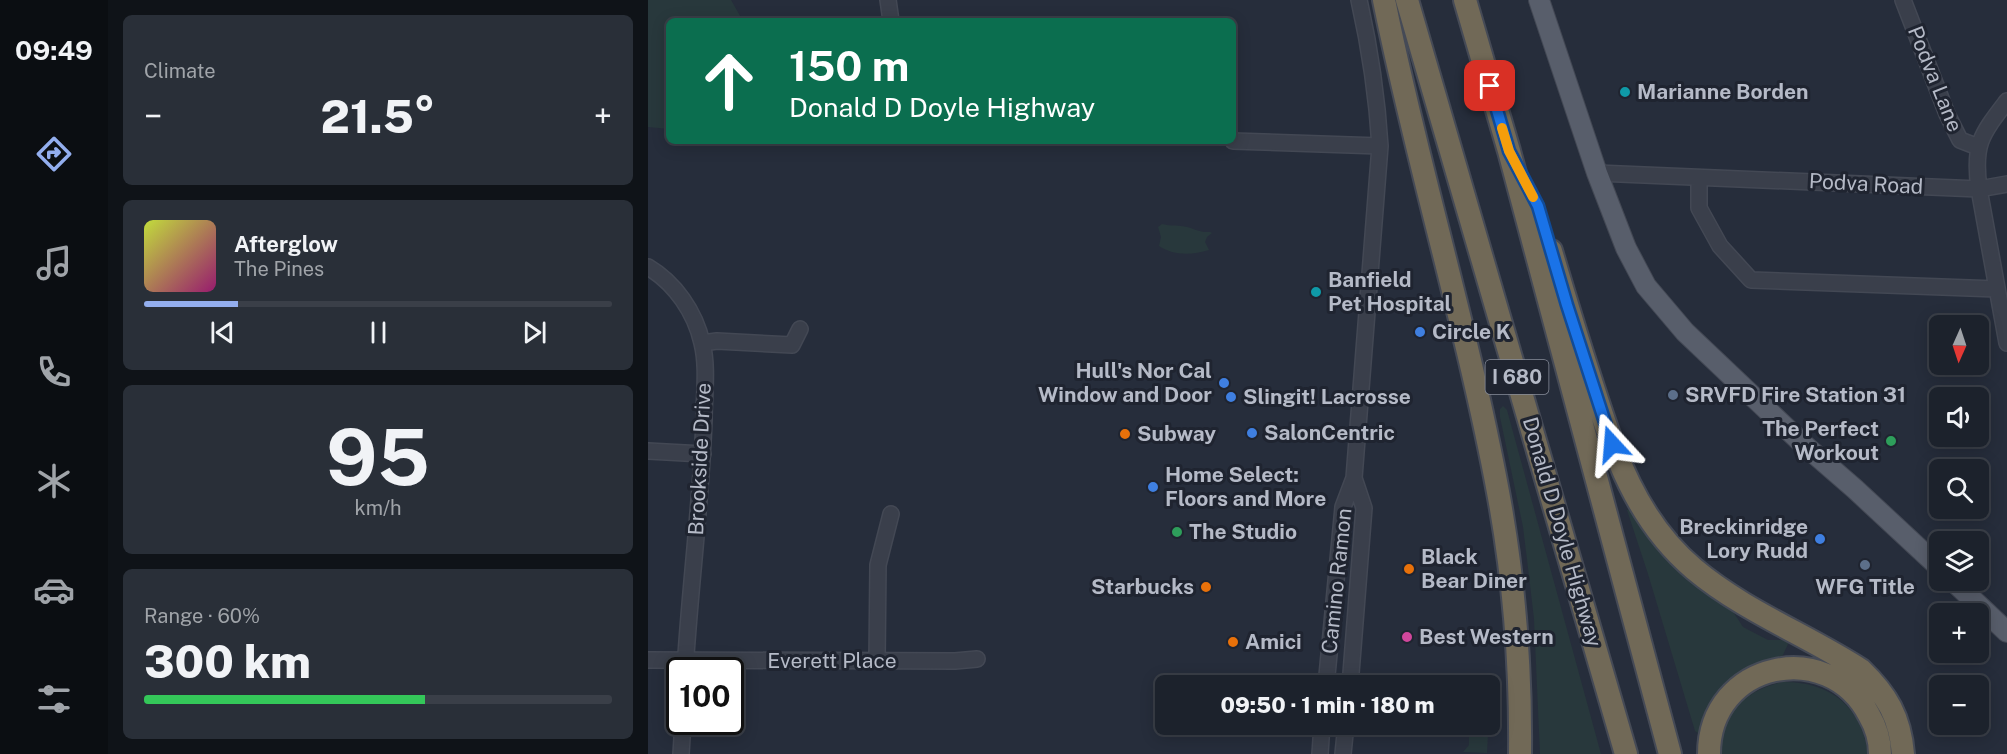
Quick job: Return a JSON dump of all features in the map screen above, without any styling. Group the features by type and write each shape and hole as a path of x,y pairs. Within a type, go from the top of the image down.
{"highway":[{"path":"1384,0 1498,492 1517,638 1520,754"},
{"name":"Donald D Doyle Highway","path":"1407,0 1626,754"},
{"name":"I 680","path":"1465,0 1509,151 1670,754"},
{"path":"1509,151 1538,206 1602,414 1626,481 1639,505 1674,551 1695,570 1749,607 1861,670 1877,685 1890,703 1898,723 1903,754"},
{"path":"1709,754 1709,738 1715,717 1727,697 1744,682 1762,673 1784,669 1808,670 1831,677 1852,692 1865,708 1875,727 1880,754"}],"main road":[{"path":"1539,0 1596,173 1635,268 1646,286 1685,332 1802,443 1929,558"},
{"path":"1964,591 2007,632"}],"street":[{"path":"888,0 891,18"},
{"name":"Camino Ramon","path":"1327,675 1342,507 1354,478 1380,146 1370,45 1359,0"},
{"name":"Podva Lane","path":"1903,0 1947,114 1960,140 1978,147"},
{"path":"2007,101 1982,135 1976,160 1979,189 2007,339"},
{"path":"1236,141 1380,146"},
{"name":"Podva Road","path":"1596,173 1979,189 2007,184"},
{"path":"1699,178 1699,208 1720,246 1751,280 1997,289"},
{"name":"Brookside Drive","path":"648,267 672,286 686,304 702,343 705,364 703,454 687,657"},
{"path":"702,343 717,341 792,345 800,329"},
{"path":"648,450 703,454"},
{"name":"Camino Ramon","path":"1351,675 1364,508 1354,478"},
{"path":"877,661 878,565 891,514"},
{"name":"Everett Place","path":"744,664 977,659"},
{"name":"Everett Place","path":"648,660 666,662"},
{"path":"681,754 682,735"},
{"path":"1320,754 1321,735"},
{"path":"1343,754 1345,735"}],"shaded area":[{"path":"648,0 731,0 741,18 666,18 666,129 648,127"},
{"path":"1162,224 1212,233 1205,242 1209,250 1183,254 1171,252 1159,246 1161,237 1158,227"},
{"path":"1503,406 1507,410 1601,754 1540,754 1534,619 1523,527 1500,417 1500,409"},
{"path":"1630,509 1689,579 1732,610 1743,627 1768,640 1789,642 1780,661 1713,707 1699,734 1695,731 1627,510"},
{"path":"1782,682 1814,686 1840,700 1859,722 1868,754 1720,754 1725,726 1734,709 1755,692"},
{"path":"1469,735 1488,735 1487,753 1463,752 1469,745"}],"slow traffic":[{"path":"1502,128 1509,151 1533,197"}],"place":[{"name":"Marianne Borden","path":"1625,92"},
{"name":"Banfield Pet Hospital","path":"1316,292"},
{"name":"Circle K","path":"1420,332"},
{"name":"Hull's Nor Cal Window and Door","path":"1224,383"},
{"name":"SRVFD Fire Station 31","path":"1673,395"},
{"name":"Slingit! Lacrosse","path":"1231,397"},
{"name":"SalonCentric","path":"1252,433"},
{"name":"Subway","path":"1125,434"},
{"name":"The Perfect Workout","path":"1891,441"},
{"name":"Home Select: Floors and More","path":"1153,487"},
{"name":"The Studio","path":"1177,532"},
{"name":"Breckinridge Lory Rudd","path":"1820,539"},
{"name":"WFG Title","path":"1865,565"},
{"name":"Black Bear Diner","path":"1409,569"},
{"name":"Starbucks","path":"1206,587"},
{"name":"Best Western","path":"1407,637"},
{"name":"Amici","path":"1233,642"}],"route":[{"path":"1490,86 1509,151 1538,206 1612,444"}]}
